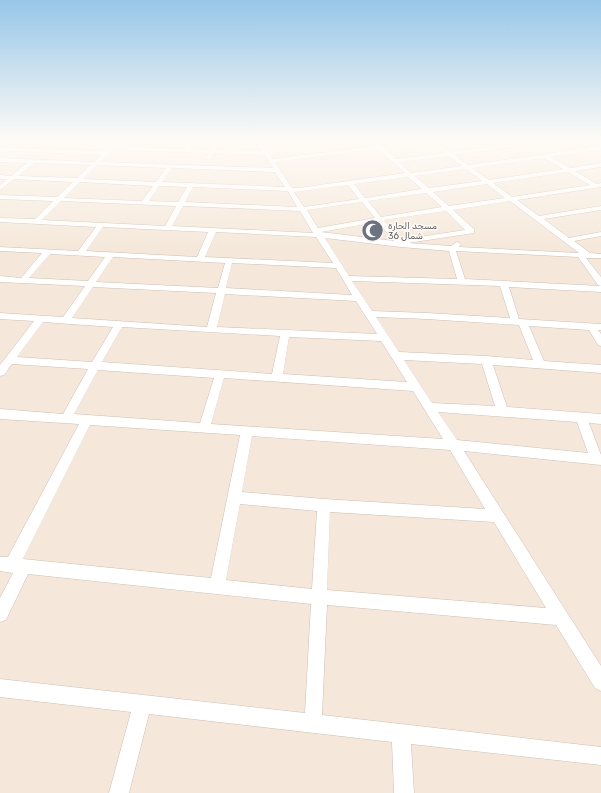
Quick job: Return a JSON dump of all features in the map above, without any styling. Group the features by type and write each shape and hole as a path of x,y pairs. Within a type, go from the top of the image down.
{"street":[{"path":"13,177 290,190 350,184 397,177"},
{"path":"0,188 13,177"},
{"path":"36,222 82,177"},
{"path":"144,203 162,177"},
{"path":"282,177 601,682"},
{"path":"412,177 471,231"},
{"path":"482,177 569,240 585,255 601,283"},
{"path":"0,197 302,209 522,177"},
{"path":"582,177 599,186"},
{"path":"350,184 400,243"},
{"path":"167,228 191,185"},
{"path":"318,233 380,219 599,186"},
{"path":"539,218 601,208"},
{"path":"0,220 213,230 318,233 452,249 601,256"},
{"path":"80,253 101,225"},
{"path":"200,259 213,230"},
{"path":"400,243 471,231"},
{"path":"452,249 471,231"},
{"path":"569,240 601,234"},
{"path":"0,249 339,266"},
{"path":"452,249 462,282"},
{"path":"23,280 48,251"},
{"path":"66,320 111,254"},
{"path":"211,330 229,261"},
{"path":"346,278 406,279 601,289"},
{"path":"0,279 359,298"},
{"path":"504,285 540,365"},
{"path":"369,314 420,314 520,323 596,327 601,343"},
{"path":"0,316 211,330 384,338"},
{"path":"0,372 41,318"},
{"path":"66,418 119,324"},
{"path":"277,377 285,333"},
{"path":"396,356 486,360 601,369"},
{"path":"9,360 95,367 415,386"},
{"path":"486,360 502,410"},
{"path":"204,428 220,374"},
{"path":"428,407 502,410 601,419"},
{"path":"0,414 452,445 598,460 581,418"},
{"path":"0,614 12,566 87,419"},
{"path":"217,587 247,431"},
{"path":"234,497 324,505 497,516"},
{"path":"313,724 324,505"},
{"path":"12,566 319,597 559,617"},
{"path":"0,688 601,756"},
{"path":"119,793 142,704"},
{"path":"401,734 404,793"}],"shaded area":[{"path":"0,177 601,177 601,793 0,793"}],"place":[{"name":"مسجد الحارة 36 شمال","path":"373,231"}]}
